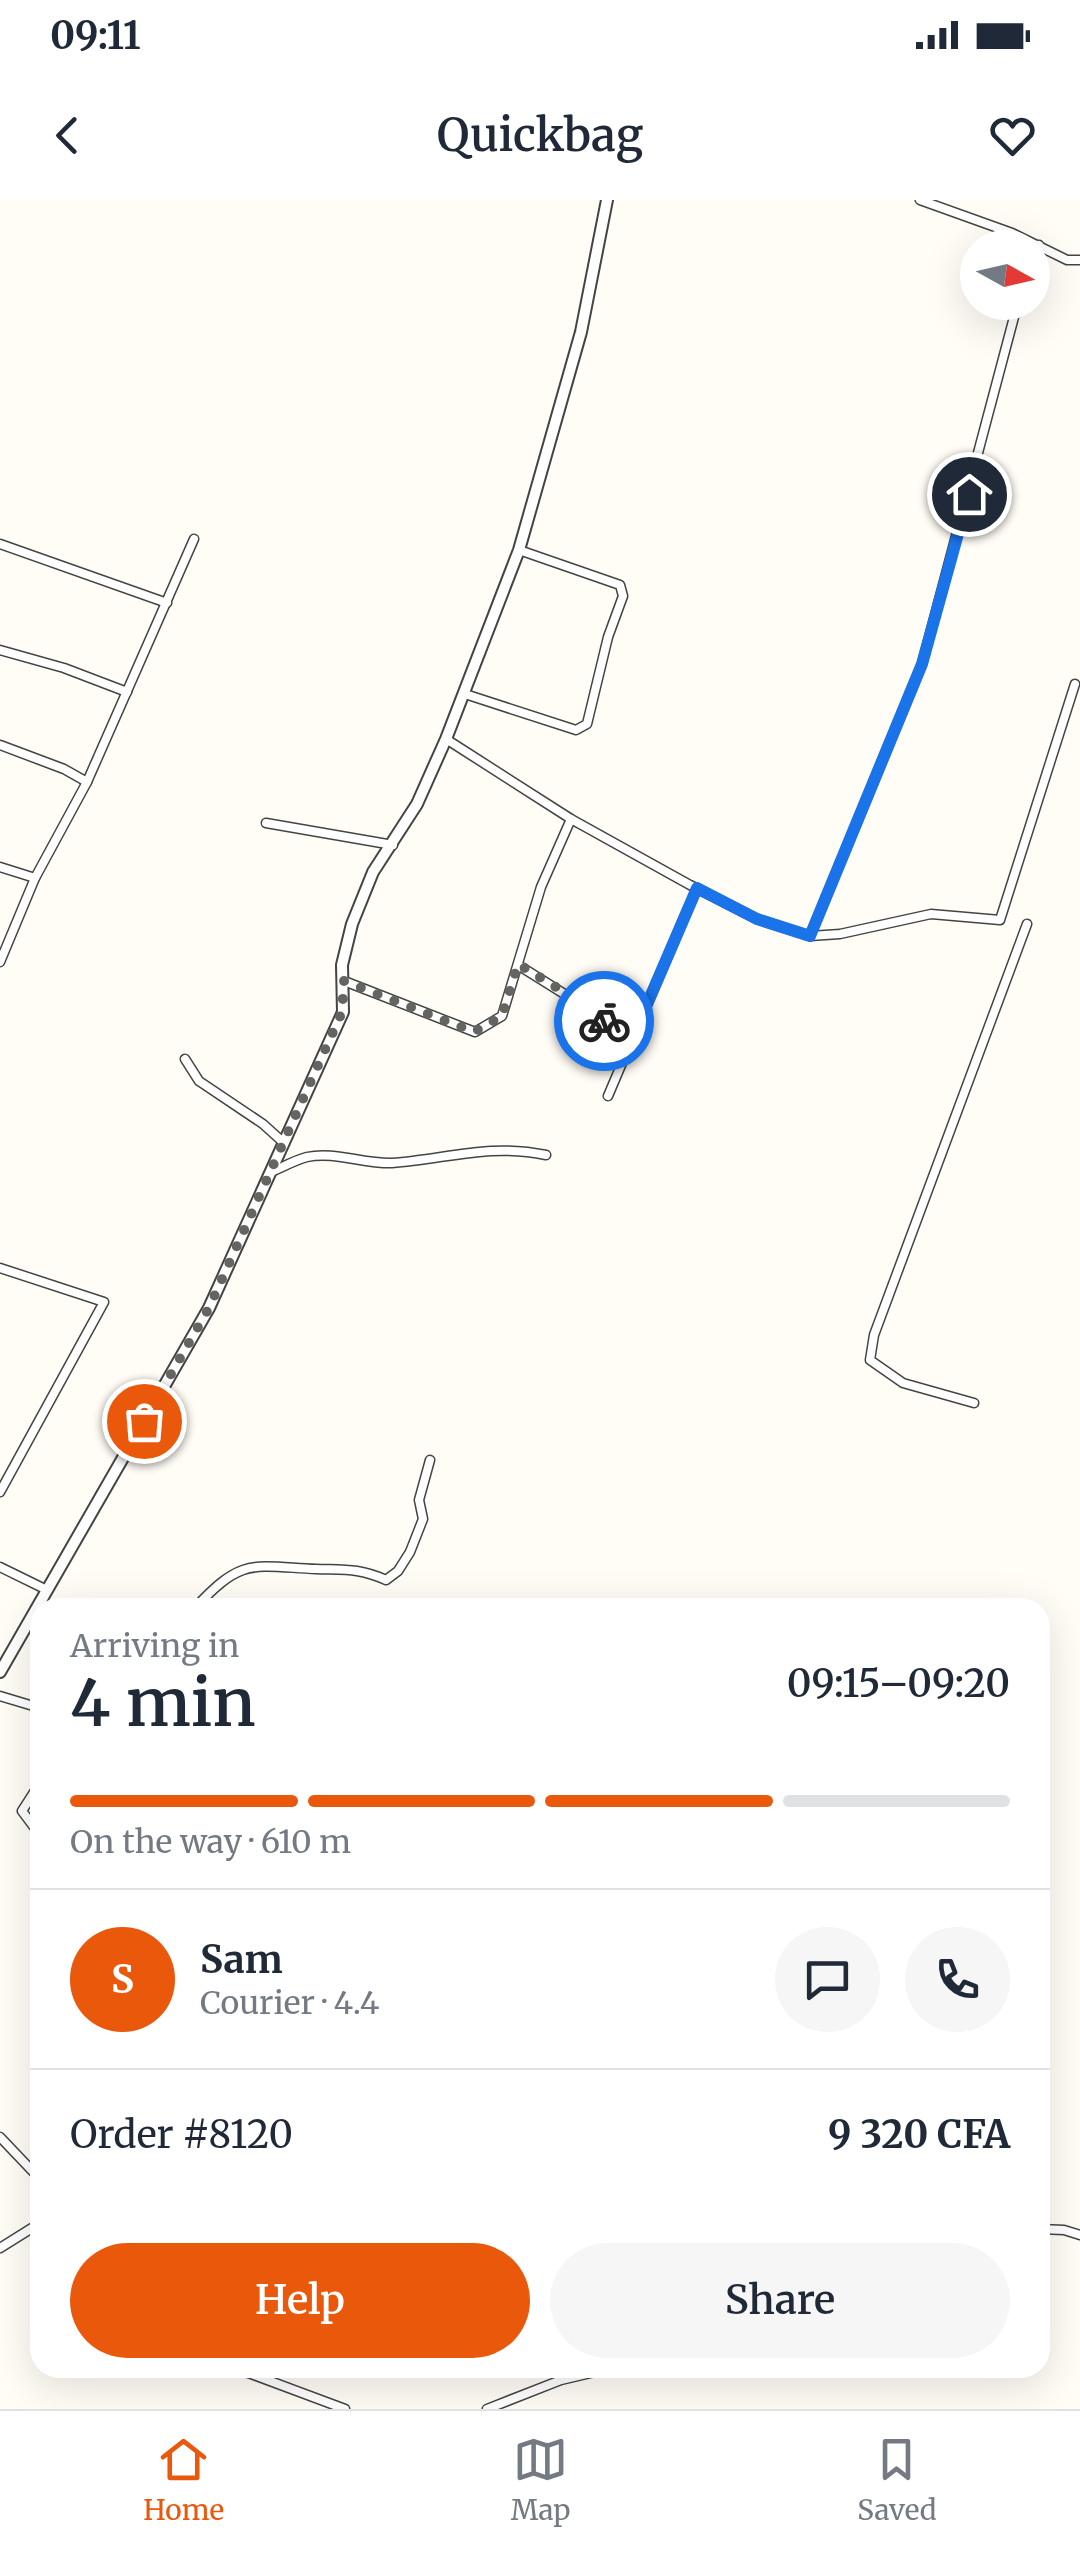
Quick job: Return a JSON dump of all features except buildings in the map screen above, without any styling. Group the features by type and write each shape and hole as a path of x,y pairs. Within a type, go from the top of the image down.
{"street":[{"path":"43,1598 209,1308 342,1012 342,965 352,924 373,872 417,804 466,694 519,550 582,332 608,200"},
{"path":"920,200 1001,230"},
{"path":"1050,250 1067,260 1080,260"},
{"path":"810,936 922,664 1013,320"},
{"path":"0,962 34,878 86,782 194,539"},
{"path":"0,544 168,603"},
{"path":"466,694 576,730 587,724 608,637 623,596 620,585 519,550"},
{"path":"0,650 64,668 127,692"},
{"path":"446,739 571,819 757,919 810,936 840,934 931,914 1000,920 1075,684"},
{"path":"0,745 64,769 86,782"},
{"path":"344,981 474,1032 502,1016 541,887 571,819"},
{"path":"266,823 393,845"},
{"path":"0,867 34,878"},
{"path":"608,1096 697,888"},
{"path":"974,1403 903,1383 870,1360 874,1335 1027,924"},
{"path":"518,964 633,1037"},
{"path":"185,1060 199,1082 263,1124 284,1143"},
{"path":"271,1172 306,1157 393,1162 480,1149 520,1149 546,1155"},
{"path":"0,1268 104,1302 0,1492"},
{"path":"205,1598 227,1577 258,1564 360,1568 386,1580 398,1571 416,1536 422,1519 419,1500 430,1460"},
{"path":"0,1567 48,1590"},
{"path":"0,1672 30,1621"},
{"path":"0,1696 30,1705"},
{"path":"30,1799 22,1811 30,1822"},
{"path":"0,2137 30,2168"},
{"path":"0,2248 30,2229"},
{"path":"1050,2229 1080,2236"},
{"path":"262,2378 345,2409"},
{"path":"487,2409 569,2378"}],"way so far":[{"path":"144,1421 209,1308 256,1206 342,1012 344,981 474,1032 502,1016 518,964 587,1006 604,1021"}],"route":[{"path":"604,1021 633,1037 697,888 757,919 810,936 922,664 969,494"}]}
